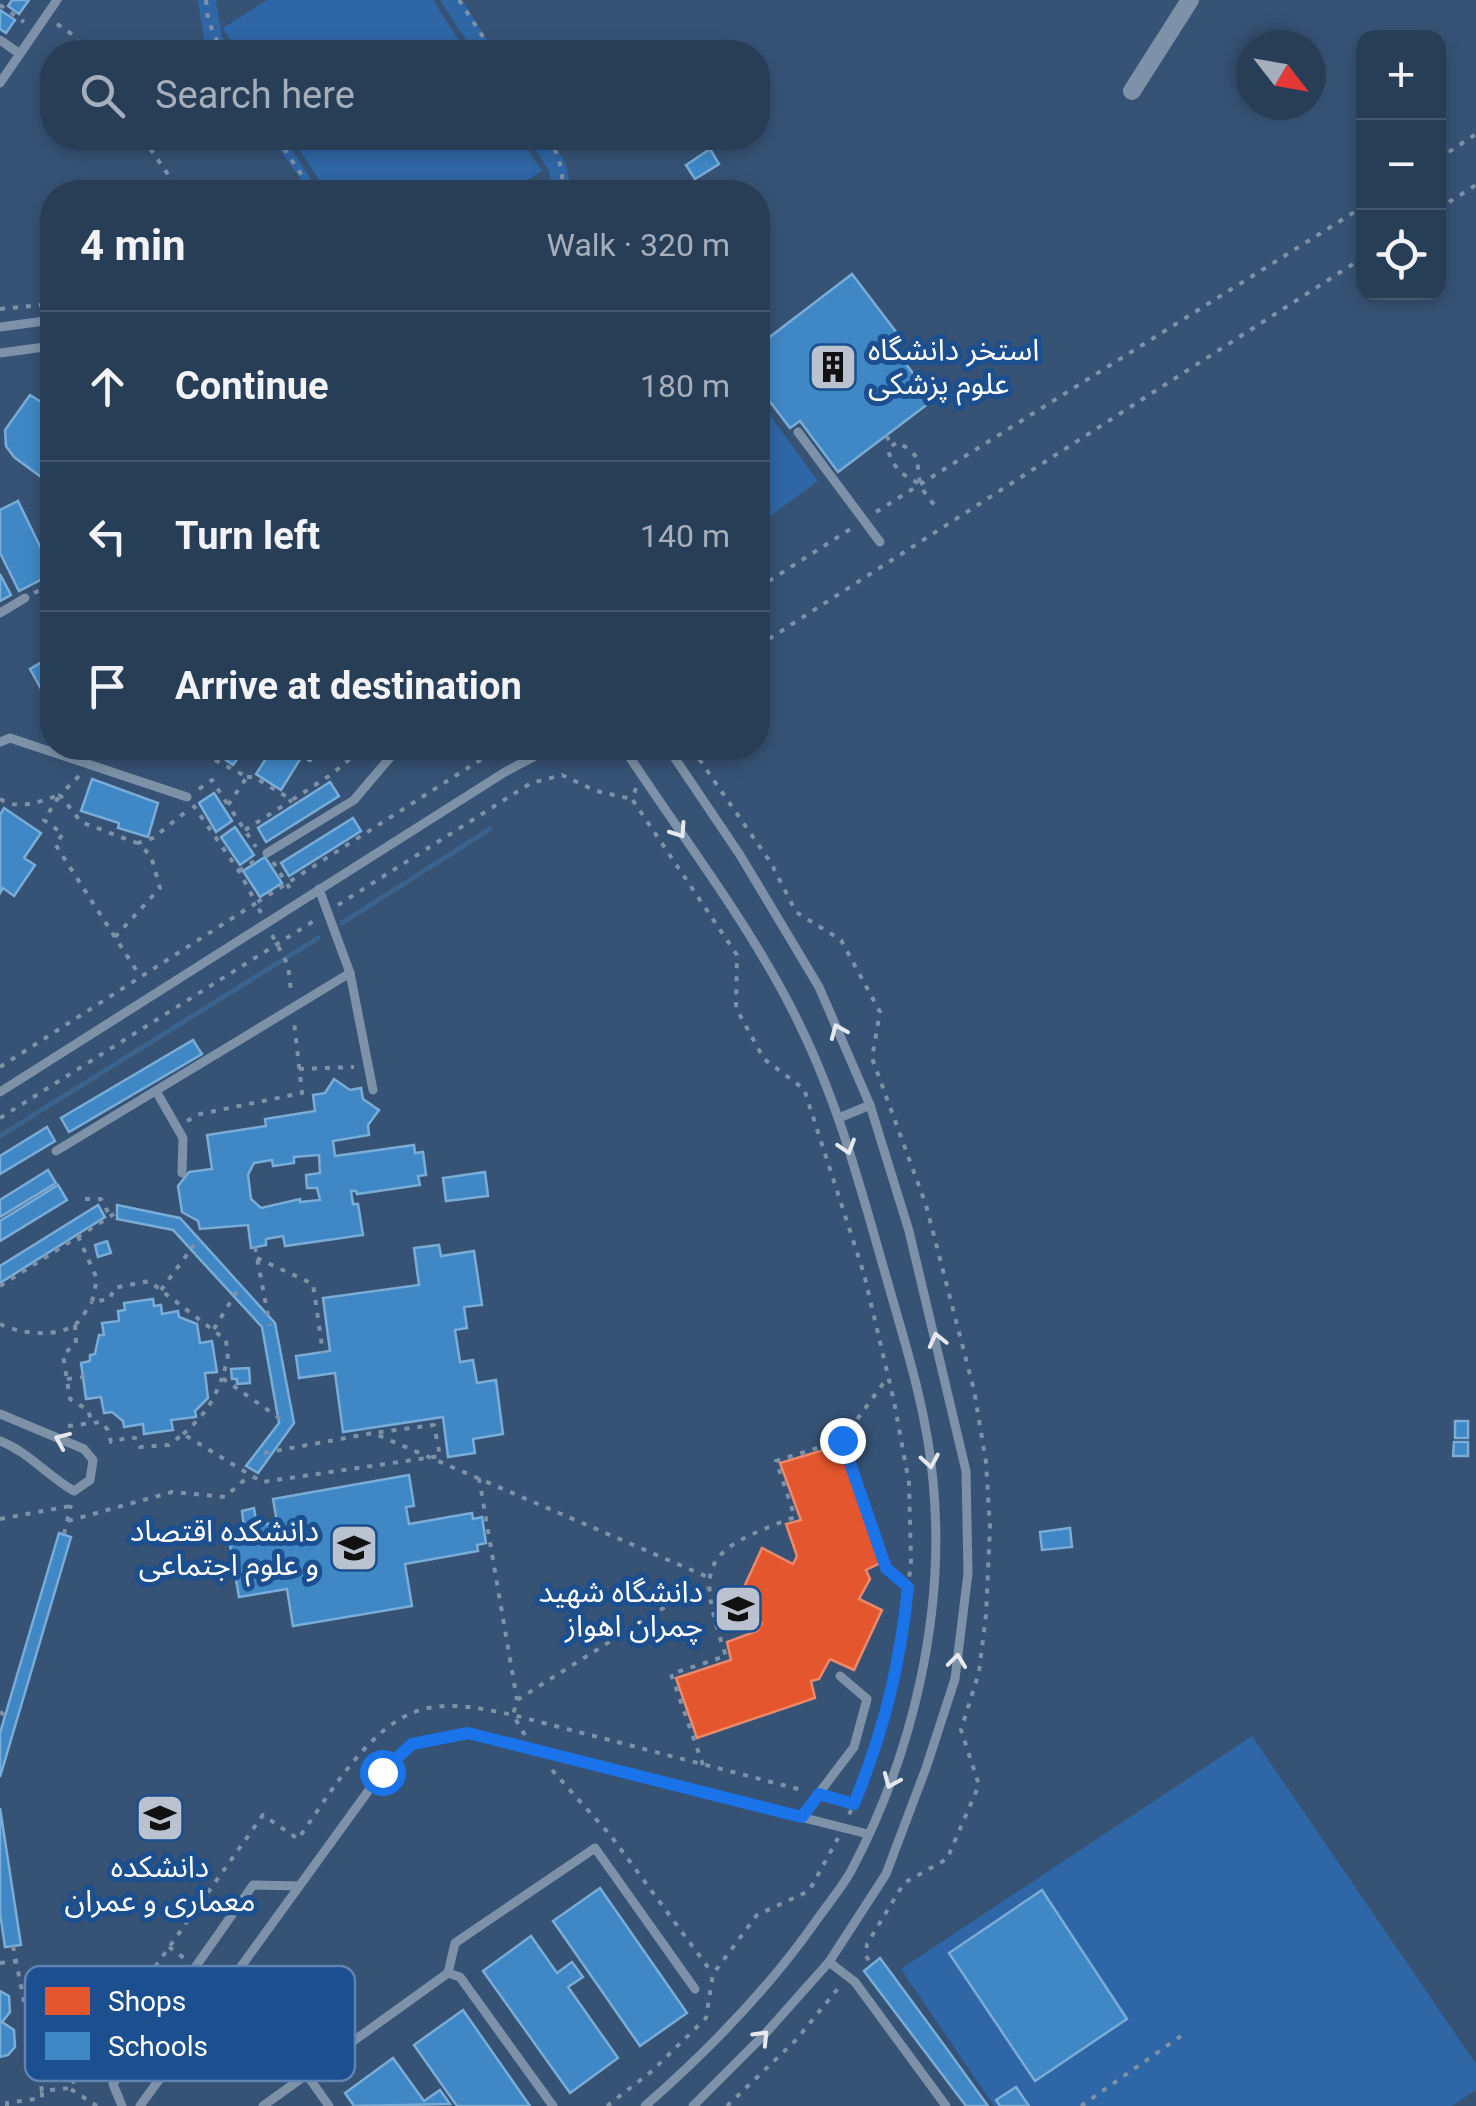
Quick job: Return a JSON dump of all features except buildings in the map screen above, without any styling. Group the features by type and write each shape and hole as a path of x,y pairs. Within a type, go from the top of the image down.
{"street":[{"path":"1132,91 1190,0"}],"lane":[{"path":"0,83 57,0"},
{"path":"0,40 20,54"},
{"path":"0,327 40,322"},
{"path":"0,353 40,348"},
{"path":"798,432 880,542"},
{"path":"0,613 24,598"},
{"path":"0,742 10,738 40,748"},
{"path":"76,760 190,802"},
{"path":"267,853 354,800 388,760"},
{"path":"0,1092 528,760"},
{"path":"635,760 752,939 804,1032 838,1118 916,1382 933,1480 935,1570 924,1661 898,1768 850,1874 789,1960 710,2049 646,2106"},
{"path":"676,760 740,855 819,987 870,1105 909,1231 966,1471 968,1573 955,1679 886,1874 830,1962 694,2106"},
{"path":"320,889 350,973 373,1090"},
{"path":"56,1151 350,973"},
{"path":"156,1091 183,1138 182,1173"},
{"path":"838,1118 870,1105"},
{"path":"0,1414 84,1449 93,1460 90,1480 74,1490 52,1478 21,1449 0,1441"},
{"path":"802,1817 854,1747 866,1699 840,1676"},
{"path":"241,1966 382,1772 412,1744 468,1733 868,1834"},
{"path":"355,2041 448,1974 455,1943 595,1848 695,1989"},
{"path":"196,1966 253,1885 299,1886"},
{"path":"830,1962 848,1977 946,2106"},
{"path":"448,1974 460,1977 553,2106"},
{"path":"114,2081 122,2106"},
{"path":"140,2106 158,2081"},
{"path":"264,2106 299,2081"},
{"path":"311,2081 330,2106"}],"path":[{"path":"206,0 208,20 217,40"},
{"path":"458,0 485,40"},
{"path":"0,5 36,30"},
{"path":"46,16 77,40"},
{"path":"1446,154 1476,134"},
{"path":"151,150 172,180"},
{"path":"285,150 305,180"},
{"path":"556,150 563,180"},
{"path":"1446,204 1476,184"},
{"path":"770,580 1358,210"},
{"path":"770,638 1356,262"},
{"path":"0,309 40,305"},
{"path":"886,436 893,445"},
{"path":"920,484 916,456 897,442 888,448 897,470 920,484 936,507"},
{"path":"215,760 247,777 254,776 292,800"},
{"path":"245,830 347,760"},
{"path":"0,1067 480,760"},
{"path":"88,764 44,820 63,834 55,844 140,976"},
{"path":"0,1118 531,783 562,775 596,791 632,799 737,954 736,1008 764,1059 804,1089 864,1274 909,1483 911,1561 902,1647 880,1739 843,1828 809,1891 757,1915 713,1974 706,2018 652,2071 607,2106"},
{"path":"632,799 642,775"},
{"path":"228,805 247,777"},
{"path":"138,843 154,838 212,780 262,856 239,872"},
{"path":"0,800 9,805 31,804 60,795"},
{"path":"60,795 81,822 138,843 158,870 160,888 116,938"},
{"path":"176,1127 200,1114 302,1093 288,965 239,872 190,802"},
{"path":"267,853 298,902"},
{"path":"299,1069 368,1066"},
{"path":"84,1199 101,1199 110,1216"},
{"path":"0,1286 116,1212"},
{"path":"78,1236 97,1278 92,1302 75,1325 76,1342 63,1355 70,1399 88,1410 92,1423"},
{"path":"161,1290 194,1245"},
{"path":"255,1247 270,1326"},
{"path":"257,1258 313,1284 324,1352"},
{"path":"63,1427 101,1422 108,1430 110,1442 131,1437 138,1440 140,1447 169,1445 214,1402 228,1359 226,1340 149,1281 114,1288 110,1298 92,1302"},
{"path":"214,1329 237,1291"},
{"path":"0,1324 32,1333 75,1325"},
{"path":"67,1379 83,1376"},
{"path":"703,1764 670,1674 726,1656 713,1619 708,1588 714,1562 725,1547 795,1517 776,1462 842,1440 888,1376"},
{"path":"222,1378 285,1422"},
{"path":"183,1434 262,1482 440,1456 434,1425 264,1453"},
{"path":"373,1433 710,1578"},
{"path":"842,1440 886,1568 908,1587"},
{"path":"68,1520 172,1492 224,1497 250,1475"},
{"path":"478,1478 517,1700"},
{"path":"64,1534 74,1490"},
{"path":"0,1518 70,1506"},
{"path":"156,1966 263,1815 298,1839 352,1762 391,1726 420,1710 466,1706 854,1804"},
{"path":"0,1712 10,1719"},
{"path":"13,1946 25,2006"},
{"path":"169,1947 196,1966"},
{"path":"727,2106 796,2040 866,1956"},
{"path":"0,1963 16,1961"},
{"path":"1081,2106 1181,2036"},
{"path":"7,2106 42,2098 40,2081"},
{"path":"69,2088 74,2081"},
{"path":"42,2091 69,2088 96,2106"}],"shaded area":[{"path":"198,0 216,0 224,40 204,40"},
{"path":"267,0 433,0 458,40 230,40 223,28"},
{"path":"440,0 462,0 487,40 466,40"},
{"path":"280,150 293,150 311,180 301,180"},
{"path":"300,150 528,150 542,171 527,180 319,180"},
{"path":"536,150 558,150 569,180 551,180"},
{"path":"770,415 818,481 770,516"},
{"path":"1252,1736 1476,2064 1476,2090 1452,2106 994,2106 901,1969"}],"waterway":[{"path":"342,923 490,829"},
{"path":"0,1136 318,938"}],"place":[{"name":"استخر دانشگاه علوم پزشکی","path":"833,367"},
{"name":"دانشکده اقتصاد و علوم اجتماعی","path":"354,1548"},
{"name":"دانشگاه شهید چمران اهواز","path":"738,1609"},
{"name":"دانشکده معماری و عمران","path":"160,1818"}],"route":[{"path":"382,1772 412,1744 468,1733 802,1817 819,1794 854,1804 880,1739 902,1647 908,1587 886,1568 842,1440"}]}
